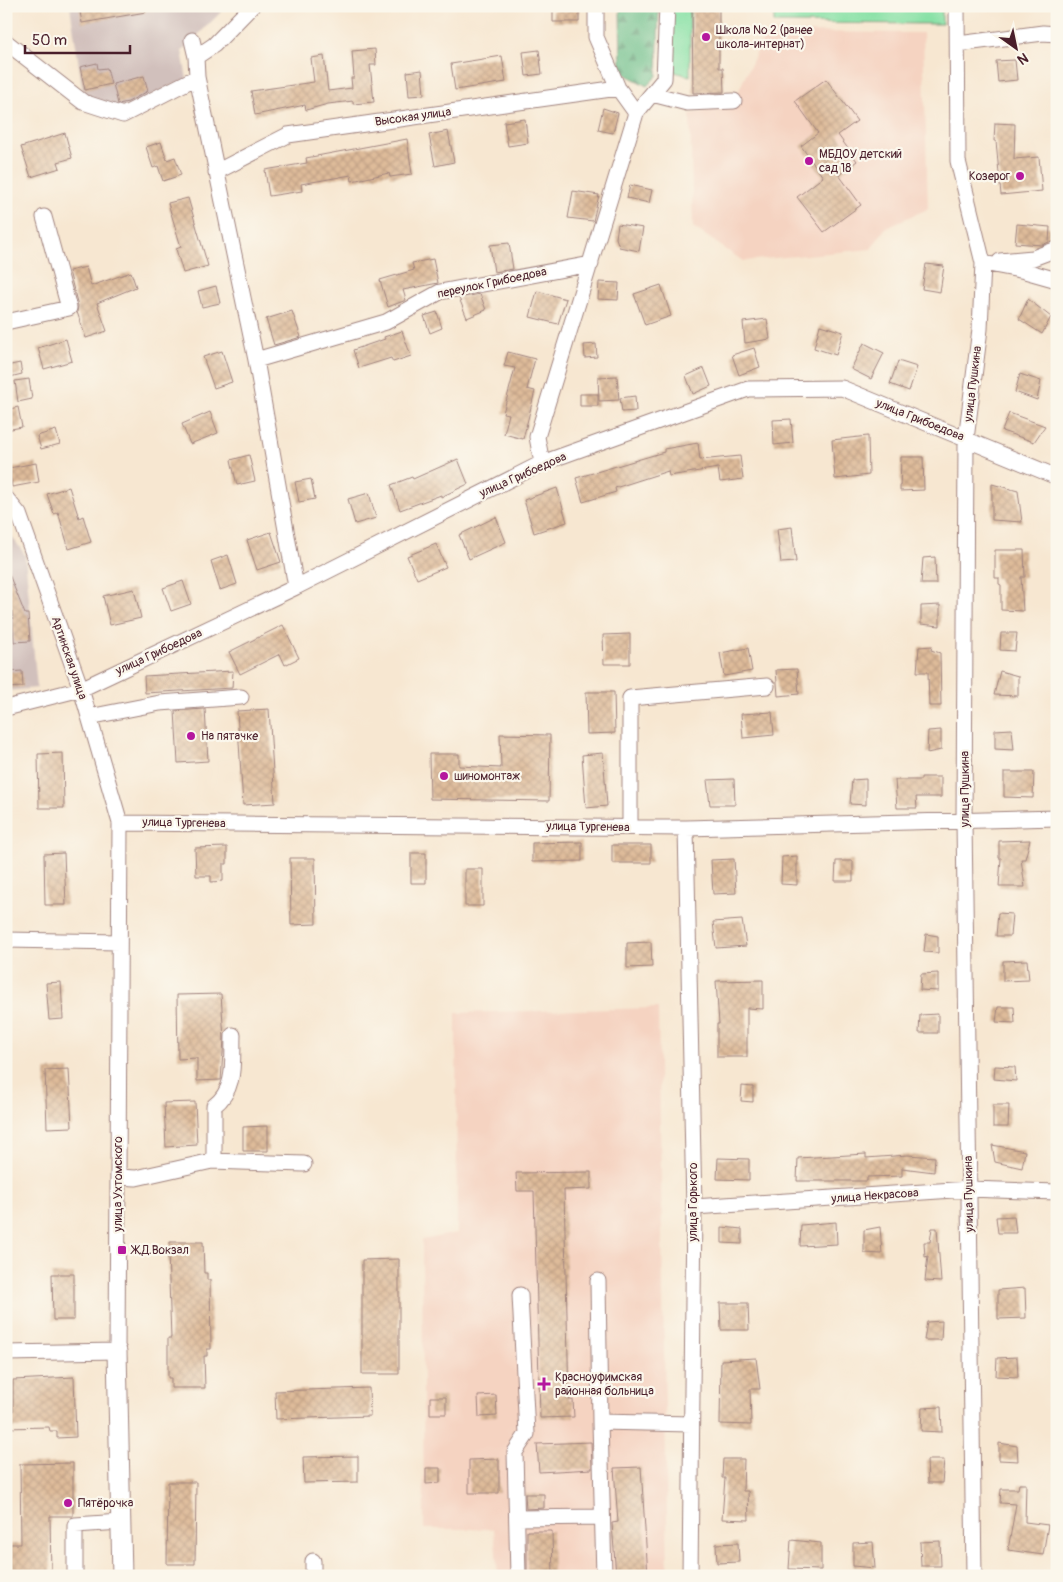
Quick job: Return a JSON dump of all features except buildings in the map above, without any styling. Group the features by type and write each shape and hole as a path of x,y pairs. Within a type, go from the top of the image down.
{"main road":[{"name":"улица Ухтомского","path":"117,1351 122,1576"}],"street":[{"path":"196,57 214,45 252,6"},
{"path":"596,6 596,38 618,88 636,113"},
{"path":"542,463 537,437 636,113 664,79 667,6"},
{"name":"улица Пушкина","path":"958,6 958,161 983,263 980,329 966,439 964,821 974,1576"},
{"path":"958,44 1043,33 1057,34"},
{"path":"192,40 196,57 197,77 256,360 296,587"},
{"path":"6,42 83,102 123,114 197,77"},
{"name":"Высокая улица","path":"216,172 288,134 618,88"},
{"path":"652,94 686,103 734,101"},
{"path":"6,322 69,308 44,217"},
{"path":"983,263 1033,258 1057,249"},
{"path":"983,263 1025,271 1057,280"},
{"name":"переулок Грибоедова","path":"256,360 386,322 440,292 591,264"},
{"name":"улица Грибоедова","path":"6,708 81,689 296,587 542,463 748,389 842,388 1057,478"},
{"name":"Артинская улица","path":"6,498 18,514 81,689 120,823"},
{"path":"630,827 630,698 767,686"},
{"path":"89,717 241,697"},
{"name":"улица Тургенева","path":"120,823 686,828 1057,818"},
{"name":"улица Ухтомского","path":"117,1351 120,823"},
{"name":"улица Горького","path":"686,828 694,1207 690,1576"},
{"path":"6,940 119,942"},
{"path":"212,1162 214,1154 214,1106 225,1097 232,1080 233,1035"},
{"path":"118,1177 136,1178 212,1162 304,1164"},
{"name":"улица Некрасова","path":"694,1207 969,1190 1057,1192"},
{"path":"598,1281 604,1576"},
{"path":"518,1576 515,1452 527,1434 520,1295"},
{"path":"6,1354 117,1351"},
{"path":"600,1422 692,1424"},
{"path":"517,1518 602,1517"},
{"path":"75,1576 75,1525 121,1522"}],"shaded area":[{"path":"70,6 227,6 182,51 187,79 116,111 83,93"},
{"name":"МБДОУ детский сад 18","path":"766,32 923,33 928,209 886,227 871,249 743,261 693,227 690,114 731,107"},
{"path":"6,528 25,555 37,688 6,691"},
{"name":"Красноуфимская районная больница","path":"658,1008 668,1576 498,1576 494,1529 424,1529 422,1240 457,1233 456,1013"}],"green space":[{"path":"620,6 659,6 657,76 647,86 621,72"},
{"path":"672,6 690,6 690,76 671,71"},
{"path":"774,6 942,6 942,24 774,23"}],"place":[{"name":"Школа № 2 (ранее школа-интернат)","path":"706,37"},
{"name":"МБДОУ детский сад 18","path":"809,161"},
{"name":"Козерог","path":"1020,176"},
{"name":"На пятачке","path":"191,736"},
{"name":"шиномонтаж","path":"444,776"},
{"name":"Ж.Д.Вокзал","path":"122,1250"},
{"name":"Красноуфимская районная больница","path":"544,1384"},
{"name":"Пятёрочка","path":"68,1503"}]}
